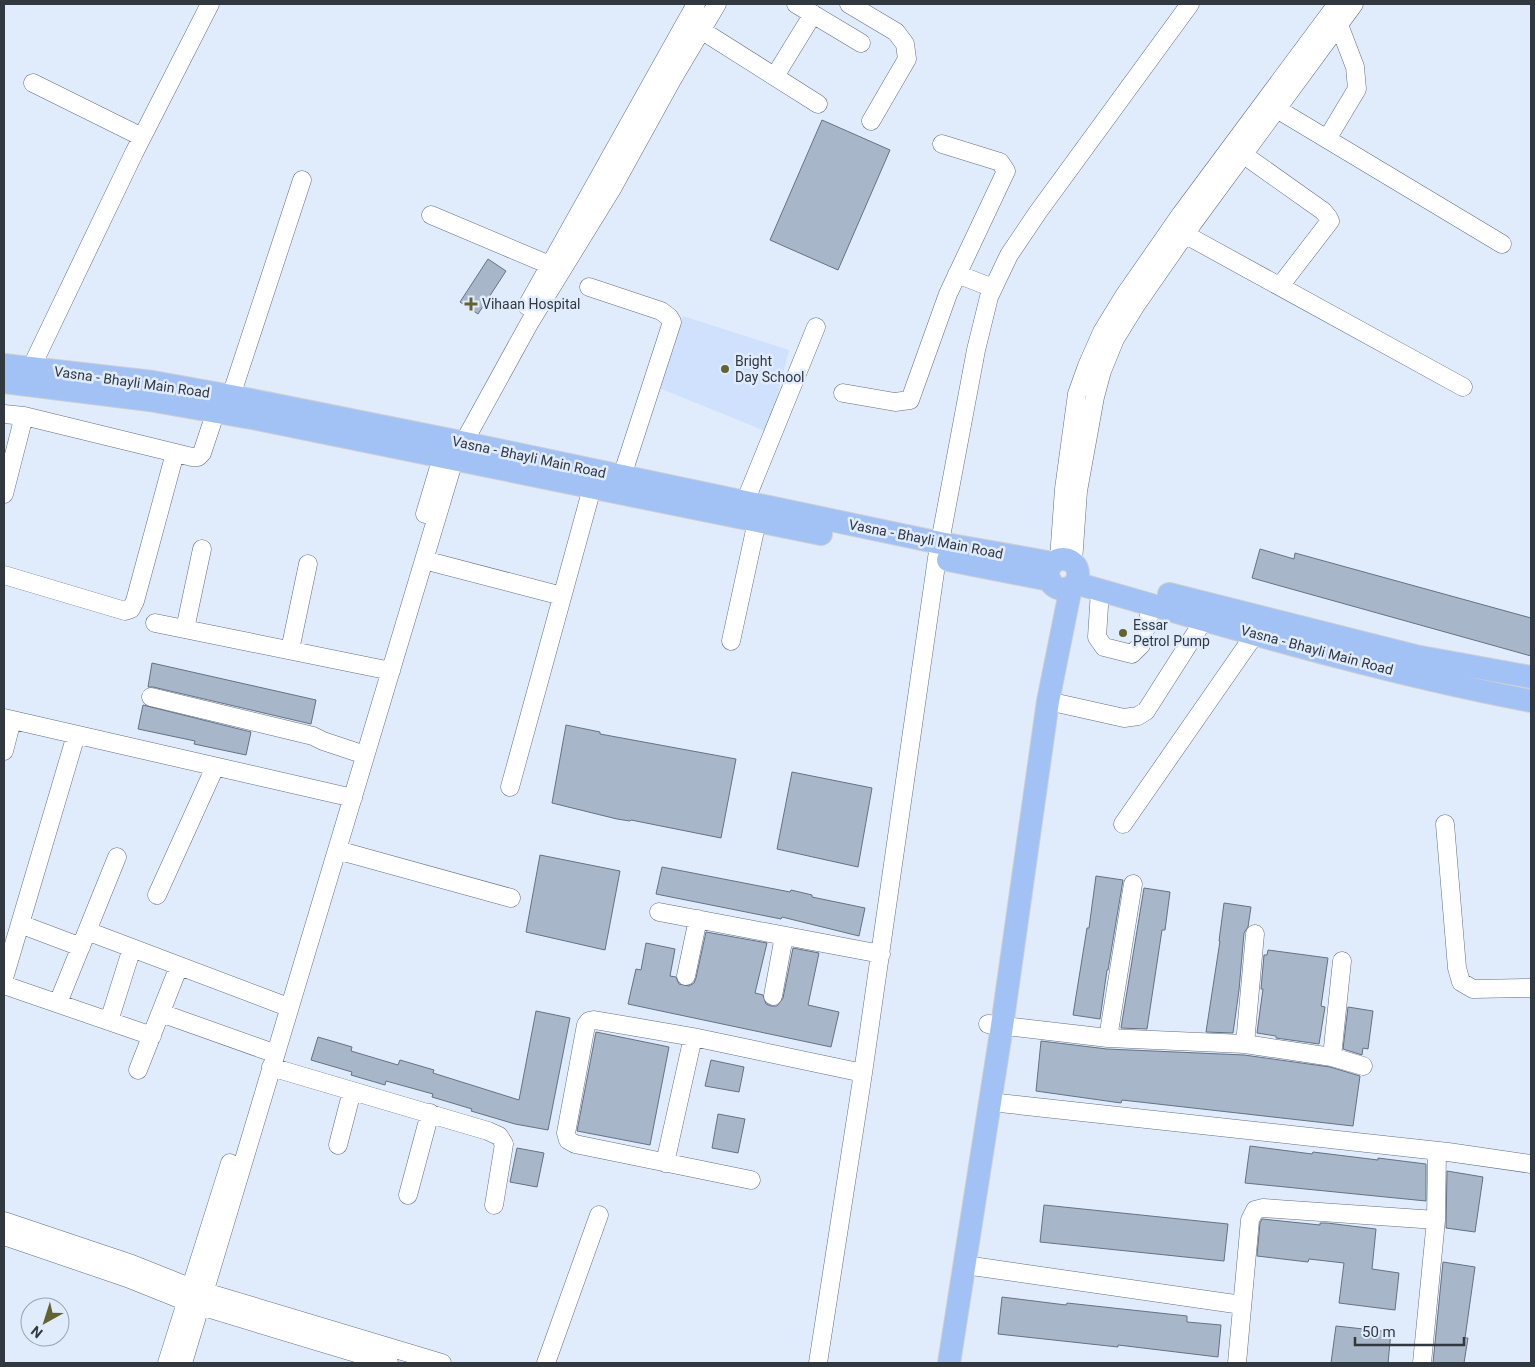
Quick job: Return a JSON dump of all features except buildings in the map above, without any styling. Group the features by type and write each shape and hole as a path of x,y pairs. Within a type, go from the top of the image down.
{"main road":[{"name":"Vasna - Bhayli Main Road","path":"4,365 152,382 224,404 453,450 622,476 745,502 938,550"},
{"name":"Vasna - Bhayli Main Road","path":"4,382 149,400 224,404"},
{"name":"Vasna - Bhayli Main Road","path":"453,450 592,488 757,521 938,550 1064,574 1415,656 1531,677"},
{"name":"Vasna - Bhayli Main Road","path":"1064,574 1100,590 1255,634 1460,687 1531,701"},
{"path":"935,1363 995,1025 1048,701 1064,574"},
{"path":"949,1363 990,1102 995,1025 1064,574"}],"street":[{"path":"31,368 142,137 210,4"},
{"path":"182,1363 196,1297 265,1050 348,798 453,450 556,268 696,4"},
{"path":"556,268 612,187 717,4"},
{"path":"796,4 860,43"},
{"path":"849,4 896,32 905,44 906,59 871,121"},
{"path":"818,1363 863,1073 938,550 976,350 989,297 1009,255 1038,212 1190,4"},
{"path":"1179,231 1337,4"},
{"path":"1064,574 1064,489 1077,394 1102,332 1124,296 1244,154 1354,4"},
{"path":"775,76 813,14"},
{"path":"1327,139 1357,89 1355,67 1339,25"},
{"path":"701,30 818,104"},
{"path":"34,83 142,137"},
{"path":"1277,109 1502,244"},
{"path":"843,394 895,402 910,400 948,294 1006,171 1000,162 942,144"},
{"path":"1244,154 1323,212 1330,221 1280,286"},
{"path":"4,414 24,416 198,457 202,453 224,404 302,180"},
{"path":"431,215 556,268"},
{"path":"1179,231 1464,387"},
{"path":"957,274 993,288"},
{"path":"589,287 661,311 672,322 622,476"},
{"path":"745,502 816,327"},
{"path":"4,494 24,416"},
{"path":"167,1363 196,1297 271,1068 337,850 358,748 424,560 453,450"},
{"path":"4,575 125,611 131,609 135,602 175,453"},
{"path":"510,787 592,488"},
{"path":"731,641 757,521"},
{"path":"185,629 202,549"},
{"path":"424,560 562,596"},
{"path":"290,650 308,564"},
{"path":"1100,590 1097,637 1104,647 1132,654 1141,645 1152,605"},
{"path":"1048,701 1124,718 1138,716 1146,711 1204,620"},
{"path":"155,623 386,670"},
{"path":"1123,824 1255,634"},
{"path":"151,697 313,736 323,741 358,748"},
{"path":"4,751 8,719 348,798"},
{"path":"4,978 76,735"},
{"path":"157,895 215,767"},
{"path":"1445,824 1457,968 1461,982 1473,989 1531,988"},
{"path":"337,850 511,898"},
{"path":"58,1003 117,857"},
{"path":"1108,1038 1133,884"},
{"path":"659,912 880,954"},
{"path":"686,976 698,919"},
{"path":"20,924 132,948 280,1004"},
{"path":"1245,1044 1255,934"},
{"path":"773,996 784,936"},
{"path":"109,1021 132,948"},
{"path":"1332,1057 1342,961"},
{"path":"138,1070 179,966"},
{"path":"4,984 152,1036"},
{"path":"161,1013 265,1050"},
{"path":"751,1180 575,1144 568,1140 566,1133 586,1025 589,1021 594,1020 693,1037 863,1073"},
{"path":"995,1025 1108,1038 1245,1044 1332,1057 1362,1066"},
{"path":"665,1163 693,1037"},
{"path":"271,1068 430,1113 499,1136 504,1144 494,1205"},
{"path":"338,1145 352,1091"},
{"path":"990,1102 1436,1151 1531,1164"},
{"path":"408,1195 430,1113"},
{"path":"1422,1363 1436,1220 1436,1151"},
{"path":"1237,1363 1250,1220 1255,1210 1263,1208 1436,1220"},
{"path":"546,1363 599,1215"},
{"path":"4,1220 132,1264 196,1297 388,1363"},
{"path":"4,1236 126,1278 442,1363"},
{"path":"965,1265 1242,1304"}],"shaded area":[{"name":"Bright Day School","path":"683,316 789,350 768,432 659,388"}],"place":[{"name":"Vihaan Hospital","path":"471,304"},
{"name":"Bright Day School","path":"725,369"},
{"name":"Essar Petrol Pump","path":"1123,633"}]}
